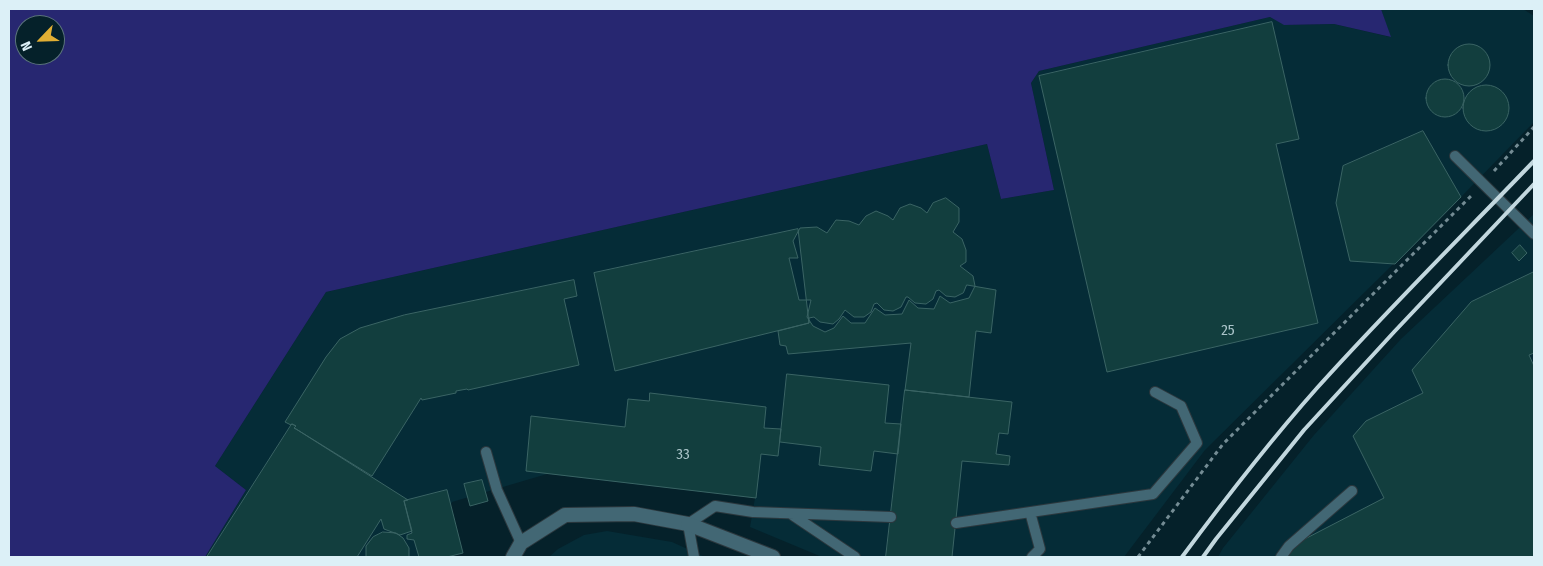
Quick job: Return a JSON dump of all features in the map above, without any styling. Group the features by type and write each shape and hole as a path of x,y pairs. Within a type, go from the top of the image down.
{"street":[{"path":"513,557 521,543 565,515 634,514 688,524 773,557"}],"lane":[{"path":"1454,156 1534,234"},
{"path":"956,523 1153,494 1197,443 1181,406 1155,392"},
{"path":"486,452 497,490 521,543"},
{"path":"1280,557 1289,546 1352,491"},
{"path":"694,557 688,524 715,506 753,512 891,517"},
{"path":"1030,512 1040,549 1032,557"},
{"path":"791,514 854,557"}],"path":[{"path":"1490,175 1534,127"},
{"path":"1138,557 1223,444 1477,189"}],"shaded area":[{"path":"9,9 1381,9 1391,37 1334,24 1284,25 1270,17 1039,71 1031,83 1054,190 1001,199 987,144 326,292 215,466 246,490 205,557 9,557"},
{"path":"1381,9 1523,9 1534,16 1534,122 1462,196 1205,450 1124,557 822,557 750,527 755,498 547,474 452,502 426,557 205,557 246,490 215,466 326,292 987,144 1001,199 1054,190 1031,83 1039,71 1270,17 1285,25 1334,24 1390,37"},
{"path":"1534,214 1534,557 1218,557 1223,548 1314,435 1401,339"},
{"path":"607,531 672,542 705,557 549,557 558,549 584,535"}],"building":[{"path":"1272,22 1299,139 1276,144 1318,323 1107,372 1039,76"},
{"path":"1473,44 1481,47 1487,53 1490,65 1487,77 1481,83 1465,86 1457,83 1451,77 1448,61 1451,53 1457,47"},
{"path":"1445,79 1459,84 1464,98 1459,112 1445,117 1431,112 1426,98 1431,84"},
{"path":"1486,85 1499,89 1505,95 1509,108 1505,121 1499,127 1486,131 1473,127 1467,121 1463,108 1467,95 1473,89"},
{"path":"1423,131 1461,197 1395,264 1350,261 1336,203 1343,166"},
{"path":"946,198 959,208 959,222 953,232 962,239 966,250 966,262 960,266 973,276 975,286 969,298 950,303 940,296 934,309 918,308 909,300 902,314 885,315 875,308 865,323 851,323 843,316 834,328 825,332 813,326 807,317 811,300 799,300 789,258 798,258 793,241 800,228 817,227 827,233 836,220 849,221 859,225 866,216 876,211 893,220 900,208 910,204 921,208 927,213 933,203"},
{"path":"798,229 809,323 615,371 594,273"},
{"path":"1520,245 1527,253 1519,261 1512,253"},
{"path":"1534,272 1534,353 1529,355 1534,366 1534,557 1287,557 1299,542 1384,498 1353,436 1366,421 1423,393 1412,370 1471,302"},
{"path":"574,280 577,296 564,299 579,365 468,390 456,391 456,393 422,400 421,398 372,476 294,428 296,426 285,422 326,357 340,339 360,328 404,315"},
{"path":"967,285 996,290 991,333 976,331 969,397 905,390 911,343 788,354 786,346 780,345 778,331 809,323 809,318 814,317 820,322 833,324 845,310 854,317 864,317 871,312 874,304 877,303 884,310 893,311 901,307 906,297 915,303 926,304 933,299 936,291 939,290 946,296 955,297 963,293"},
{"path":"787,374 889,385 885,423 901,424 898,454 874,451 871,471 819,465 821,447 780,442"},
{"path":"905,390 1012,402 1008,434 999,433 996,454 1010,456 1009,465 962,461 952,557 886,557"},
{"path":"650,393 766,407 764,428 781,429 778,456 761,454 756,498 526,471 531,416 625,427 628,399 649,401"},
{"path":"292,424 296,426 294,428 408,500 404,501 412,531 400,535 384,529 381,519 357,557 207,557"},
{"path":"482,480 488,501 470,506 464,484"},
{"path":"447,490 463,553 447,557 419,557 414,540 407,539 407,535 412,533 404,501"},
{"path":"383,532 396,533 403,538 409,548 409,557 366,557 366,546 373,537"}],"railway":[{"path":"1182,557 1248,471 1317,388 1397,302 1534,161"},
{"path":"1203,557 1304,430 1534,184"}]}
